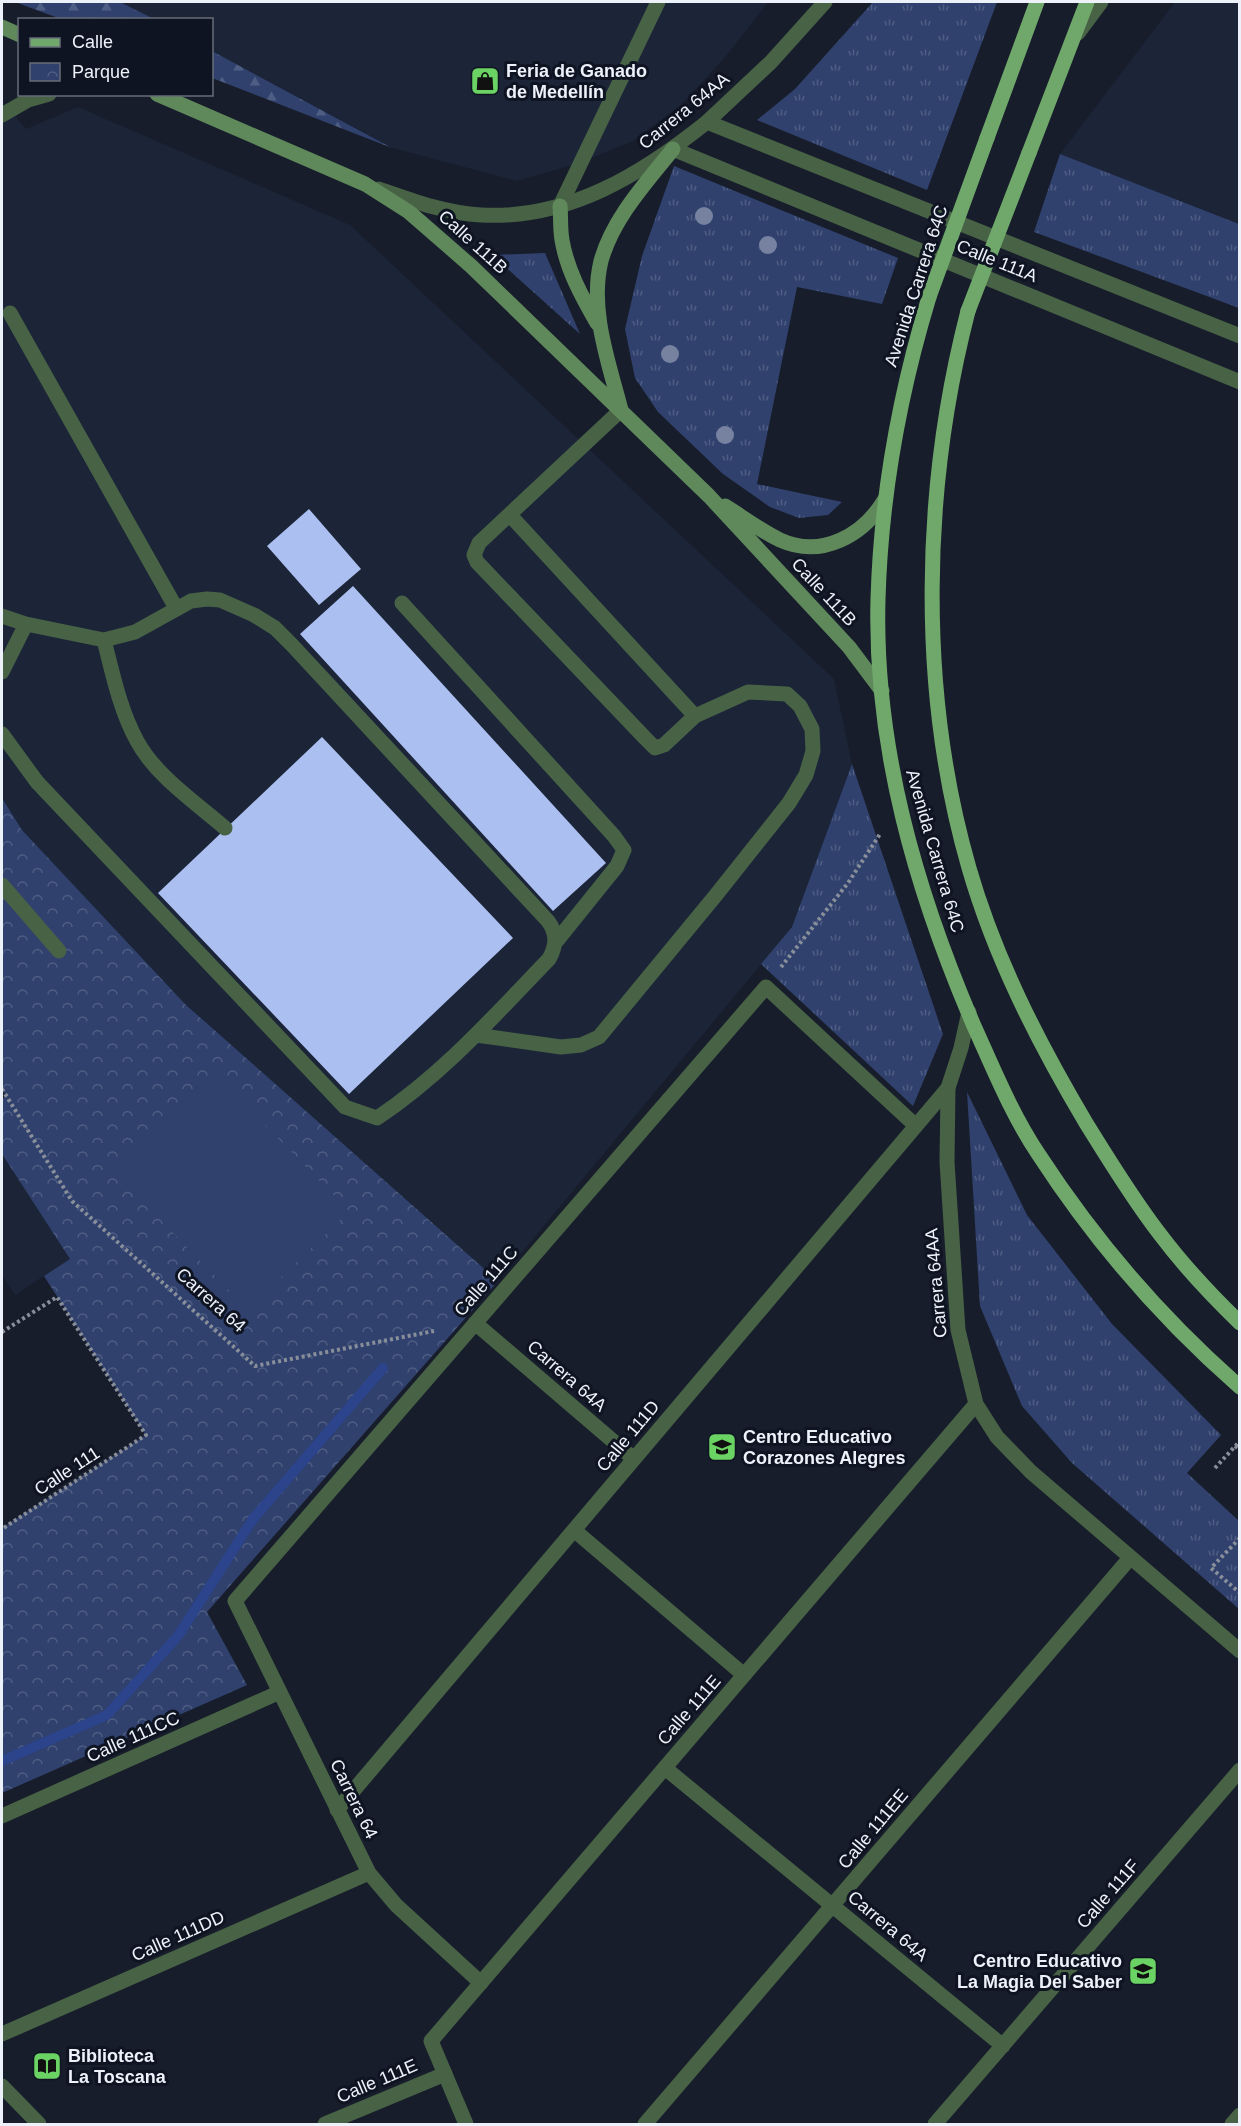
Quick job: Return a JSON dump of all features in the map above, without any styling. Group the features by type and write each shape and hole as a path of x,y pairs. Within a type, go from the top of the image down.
{"main road":[{"name":"Avenida Carrera 64C","path":"1037,2 929,297 910,358 894,435 885,499 878,600 882,691 892,772 906,830 935,929 1006,1100 1037,1154 1117,1261 1164,1316 1239,1387"},
{"name":"Avenida Carrera 64C","path":"1087,2 968,311 959,347 939,476 933,573 938,706 949,782 969,868 997,949 1035,1032 1115,1172 1160,1234 1212,1296 1239,1323"},
{"path":"2,27 18,34"},
{"name":"Calle 111B","path":"162,96 365,184 409,212 457,253 709,496 849,647 882,691"},
{"path":"621,410 602,331 598,287 601,261 616,226 628,206 673,149"},
{"path":"560,206 562,239 568,266 580,294 602,331"},
{"name":"Calle 111B","path":"709,496 780,540 815,547 843,540 856,532 878,512 885,499"}],"street":[{"path":"560,206 658,2"},
{"name":"Carrera 64AA","path":"365,184 436,208 480,215 519,214 560,206 609,188 673,149 707,122 771,62 825,2"},
{"path":"1071,43 1101,2"},
{"path":"2,116 29,98"},
{"name":"Calle 111A","path":"707,122 1239,336"},
{"name":"Calle 111A","path":"673,149 1239,382"},
{"path":"10,313 176,608"},
{"path":"476,1035 561,1047 580,1045 599,1036 789,803 806,775 813,751 812,729 800,706 787,694 748,692 695,716 664,745 655,748 477,562 474,555 479,543 621,410"},
{"path":"510,515 695,716"},
{"path":"2,616 26,624 104,640 135,632 191,601 220,600 254,615 280,634 548,921 555,935 555,943"},
{"path":"2,734 37,782 345,1107 377,1118 404,1100 476,1035 549,959 555,943 617,866 624,850 614,836 402,603"},
{"path":"2,672 26,624"},
{"path":"104,640 119,700 137,742 161,772 225,828"},
{"path":"2,885 59,951"},
{"path":"766,987 916,1126"},
{"name":"Calle 111C","path":"235,1601 766,987"},
{"name":"Carrera 64AA","path":"969,1012 961,1048 948,1088 947,1162 958,1330 976,1404 997,1437 1030,1472 1239,1651"},
{"name":"Calle 111D","path":"337,1810 948,1088"},
{"name":"Carrera 64A","path":"476,1323 634,1459"},
{"name":"Calle 111E","path":"325,2124 445,2074 431,2041 976,1404"},
{"path":"573,1530 744,1676"},
{"name":"Calle 111EE","path":"645,2124 1130,1558"},
{"name":"Carrera 64","path":"235,1601 369,1873 396,1905 481,1983"},
{"name":"Calle 111CC","path":"2,1816 280,1692"},
{"name":"Carrera 64A","path":"665,1768 1003,2046"},
{"name":"Calle 111F","path":"942,2122 1003,2046 1239,1770"},
{"name":"Calle 111DD","path":"2,2034 369,1873"},
{"path":"445,2074 466,2124"},
{"path":"2,2086 39,2124"},
{"path":"1232,2124 1239,2115"}],"path":[{"path":"766,987 848,883 881,832"},
{"name":"Carrera 64","path":"2,1089 4,1098 72,1201 255,1366 476,1323"},
{"name":"Calle 111","path":"2,1332 57,1297 146,1435 2,1529"},
{"path":"1215,1468 1239,1441"},
{"path":"1235,1446 1239,1450"},
{"path":"1239,1538 1211,1568 1239,1593"}],"shaded area":[{"name":"Feria de Ganado de Medellín","path":"120,2 768,2 726,56 681,105 633,141 579,163 517,181 393,148 213,52 213,18 152,18"},
{"path":"1175,2 1239,2 1239,224 1060,154"},
{"path":"2,101 26,129 78,107 350,225 834,679 852,764 792,927 498,1281 185,1004 22,830 2,798"},
{"path":"2,1154 70,1259 15,1295 2,1275"}],"green space":[{"path":"15,2 120,2 152,18 58,18"},
{"path":"873,2 997,2 927,190 757,120 795,89"},
{"path":"213,52 392,148 213,78"},
{"path":"1060,154 1239,224 1239,308 1034,232"},
{"path":"674,166 898,258 882,304 797,287 757,484 842,502 828,515 799,518 770,507 723,474 658,412 635,378 625,329 642,256"},
{"path":"545,253 580,334 492,255"},
{"path":"852,764 943,1034 913,1106 761,964 792,927"},
{"path":"2,798 22,830 185,1004 498,1281 207,1612 247,1685 2,1793 2,1528 146,1435 44,1276 70,1259 2,1154 2,1099 6,1096 2,1089"},
{"path":"213,1072 349,1211 248,1310 113,1171"},
{"path":"967,1092 1027,1215 1112,1324 1221,1435 1187,1473 1239,1521 1239,1609 1072,1463 1022,1406 980,1306"}],"building":[{"path":"309,509 361,569 319,605 267,546"},
{"path":"353,586 606,863 553,911 300,634"},
{"path":"322,737 513,938 349,1094 158,893"}],"waterway":[{"path":"2,1761 107,1715 178,1636 253,1519 383,1368"}],"place":[{"name":"Feria de Ganado de Medellín","path":"485,81"},
{"name":"Centro Educativo Corazones Alegres","path":"722,1447"},
{"name":"Centro Educativo La Magia Del Saber","path":"1143,1971"},
{"name":"Biblioteca La Toscana","path":"47,2066"}]}
